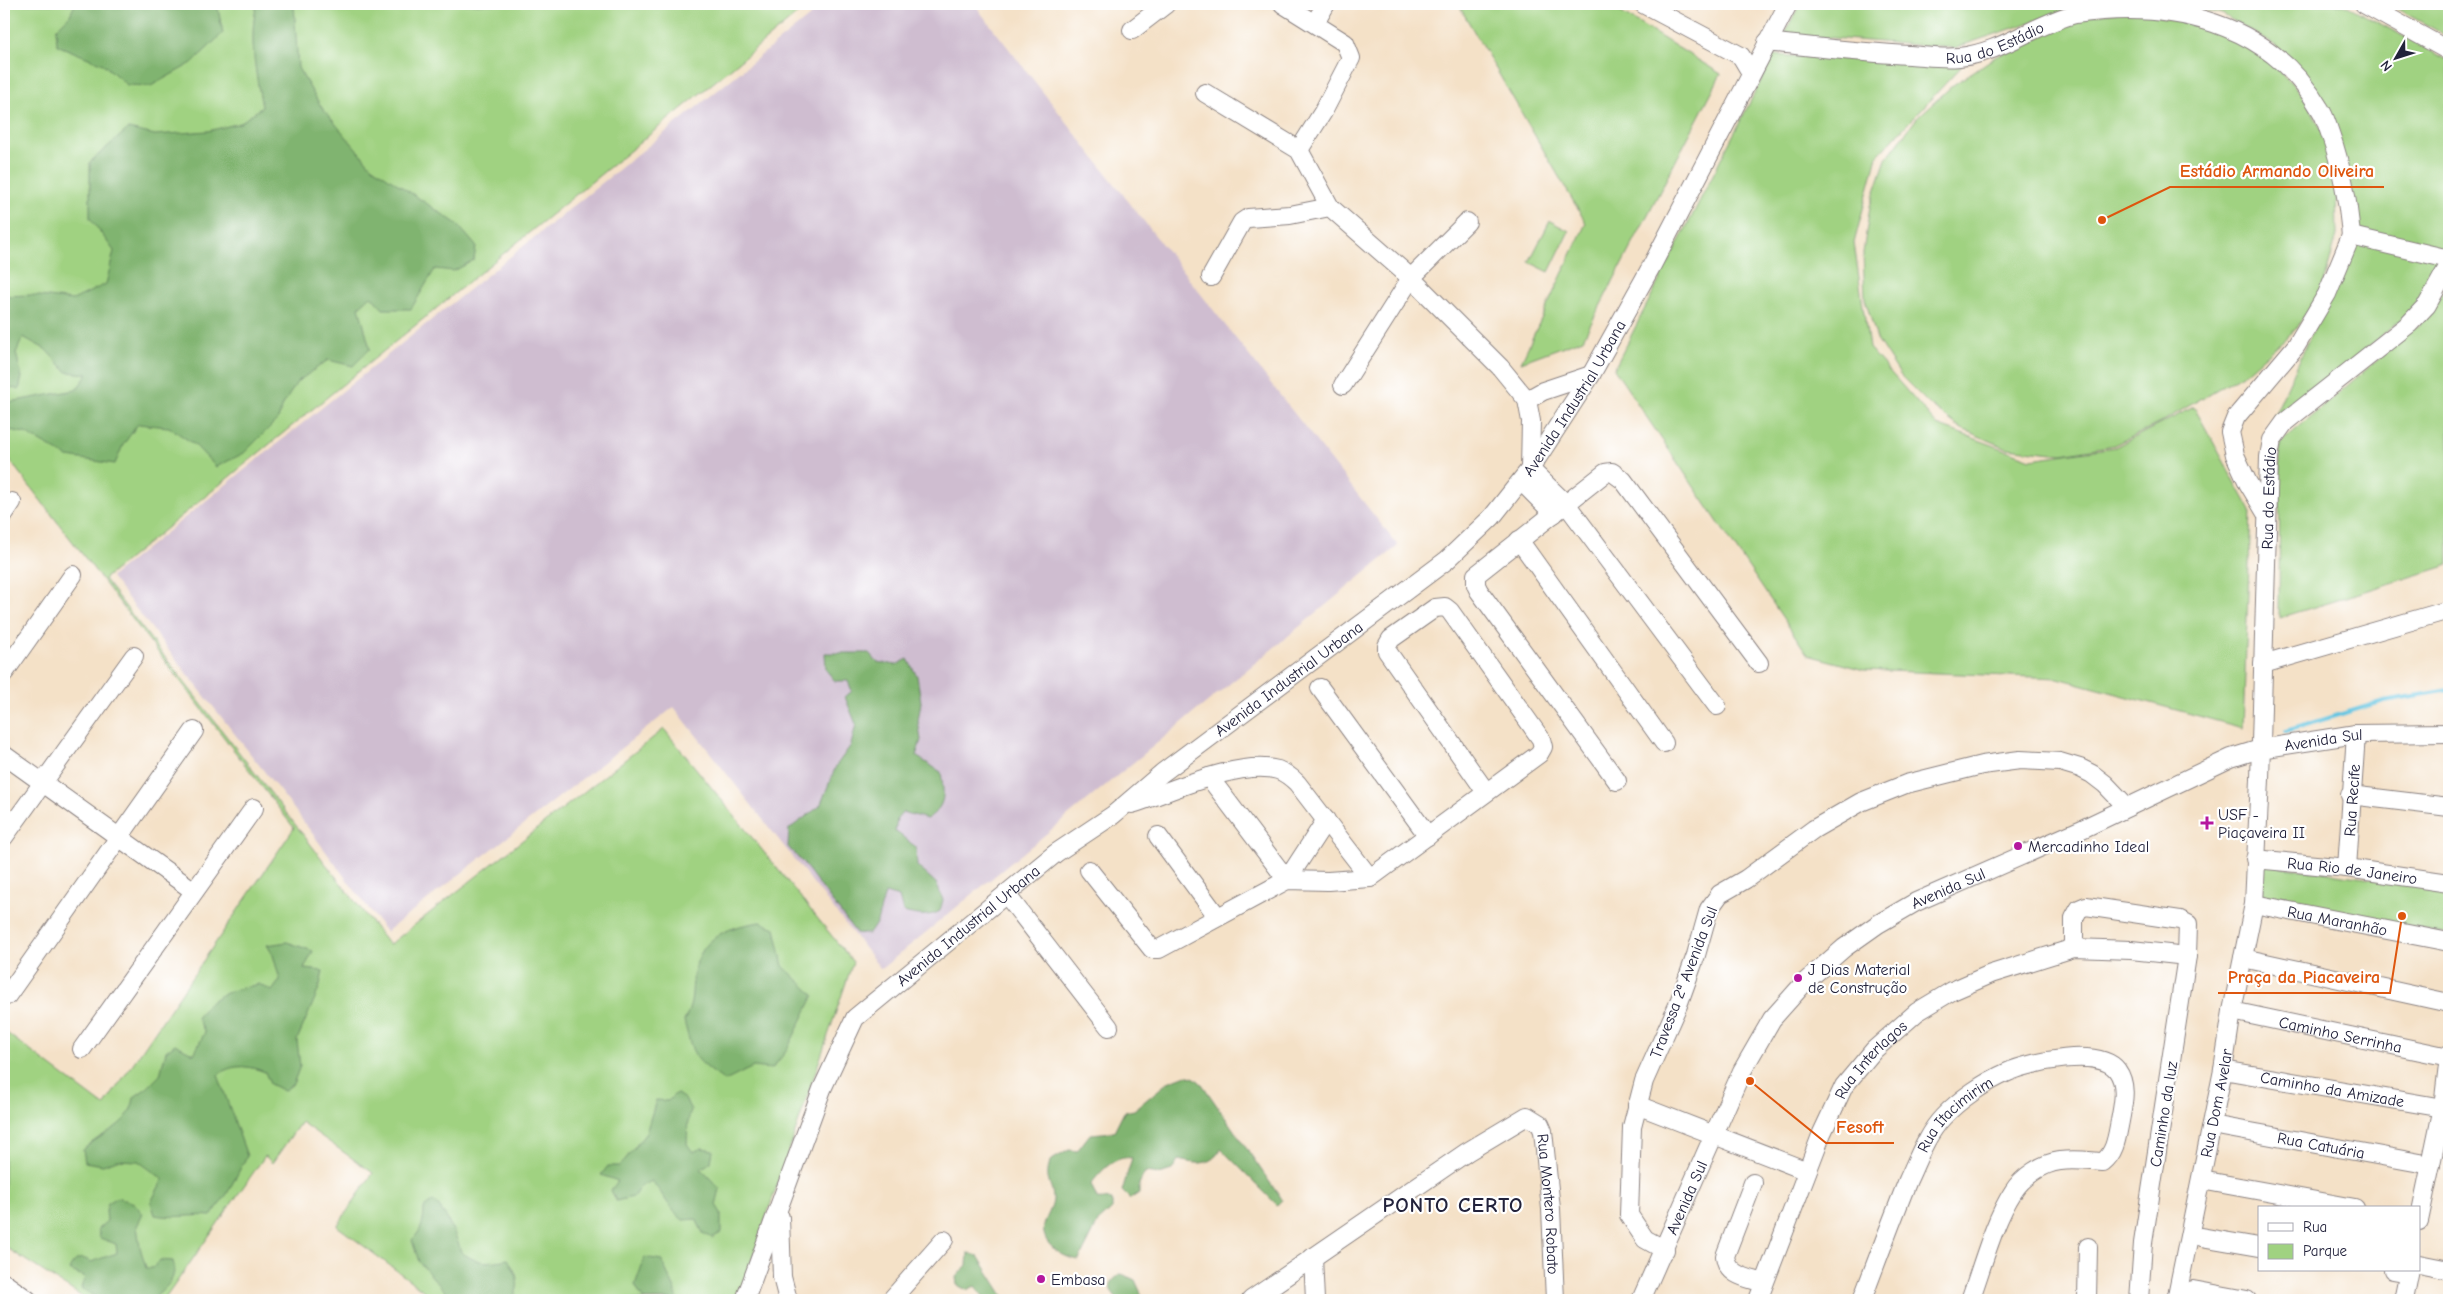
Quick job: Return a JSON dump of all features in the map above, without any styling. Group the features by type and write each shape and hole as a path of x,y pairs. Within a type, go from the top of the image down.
{"street":[{"path":"1132,30 1166,4"},
{"path":"1283,4 1346,43 1350,50 1351,58 1323,112 1299,150"},
{"path":"1314,23 1326,4"},
{"path":"1643,4 1741,56 1751,73"},
{"name":"Rua do Estádio","path":"1741,56 1764,47 1957,58 1983,53 2073,14 2113,6 2145,4 2194,13 2248,33 2272,50 2306,88 2321,110 2340,161 2347,198 2351,236"},
{"path":"2364,4 2449,51"},
{"name":"Avenida Industrial Urbana","path":"745,1300 822,1089 854,1018 1056,853 1123,807 1155,780 1447,560 1492,517 1526,476 1591,375 1651,266 1785,5"},
{"path":"1206,93 1299,150 1330,207 1411,278 1500,367 1527,400 1531,421 1526,476 1561,510 1717,706"},
{"path":"1211,277 1242,222 1248,218 1290,215 1330,207"},
{"path":"1343,385 1411,278 1467,222"},
{"path":"2266,513 2248,484 2238,462 2230,432 2236,417 2296,346 2327,294 2351,236 2449,259"},
{"name":"Rua do Estádio","path":"2255,859 2264,664 2266,513 2269,457 2272,440 2285,422 2408,324 2427,305 2449,265"},
{"path":"1527,400 1548,389 1591,375"},
{"path":"1548,389 1563,397 1567,404 1568,412"},
{"path":"1531,421 1542,429 1557,428"},
{"path":"1617,781 1476,585 1476,575 1519,540 1561,510 1608,471 1617,474 1759,663"},
{"path":"1519,540 1664,743"},
{"path":"4,673 73,575"},
{"path":"1286,880 1328,881 1370,878 1539,754 1543,747 1541,739 1450,611 1440,606 1391,639 1387,646 1387,651 1486,792"},
{"path":"2264,664 2449,610"},
{"path":"4,837 134,656"},
{"path":"1320,688 1428,836"},
{"path":"7,996 194,731"},
{"name":"Avenida Sul","path":"1640,1300 1664,1250 1713,1133 1745,1064 1772,1019 1805,982 1844,948 1878,924 1916,902 2023,856 2231,758 2260,749 2356,734 2449,733"},
{"name":"Rua Recife","path":"2347,868 2350,795 2356,734"},
{"path":"4,755 194,891"},
{"name":"Travessa 2ª Avenida Sul","path":"1664,1250 1645,1239 1629,1215 1629,1161 1632,1127 1644,1081 1678,1004 1696,955 1709,909 1714,900 1814,829 1887,790 1982,765 2020,760 2050,760 2080,768 2105,784 2126,807"},
{"path":"1123,807 1209,777 1245,769 1284,772 1298,783 1370,878"},
{"path":"1209,777 1286,880"},
{"path":"1155,780 1160,788 1170,791"},
{"path":"2350,795 2449,808"},
{"path":"82,1049 254,808"},
{"path":"1089,870 1152,949 1159,948 1286,880 1326,820"},
{"path":"1158,836 1217,916"},
{"name":"Rua Rio de Janeiro","path":"2255,859 2347,868 2449,883"},
{"name":"Rua Dom Avelar","path":"2176,1300 2223,1070 2232,1011 2254,904 2255,859"},
{"path":"1006,894 1109,1027"},
{"name":"Rua Maranhão","path":"2254,904 2449,942"},
{"name":"Caminho da luz","path":"2074,948 2074,918 2079,909 2086,906 2180,920 2188,924 2189,929 2188,956 2143,1243 2139,1300"},
{"name":"Rua Interlagos","path":"1758,1300 1807,1171 1844,1086 1874,1050 1917,1012 1952,992 1991,974 2074,948 2131,950 2188,956"},
{"path":"2244,958 2449,1003"},
{"name":"Caminho Serrinha","path":"2232,1011 2449,1057"},
{"path":"2420,1215 2446,1108 2449,1057"},
{"name":"Rua Itacimirim","path":"1862,1300 1923,1145 1942,1118 1971,1094 2008,1072 2040,1062 2079,1058 2100,1060 2116,1069 2121,1078 2124,1098 2114,1148 2105,1160 2060,1161 2043,1166 2013,1191 2002,1213 1970,1300"},
{"name":"Caminho da Amizade","path":"2223,1070 2446,1108"},
{"path":"1637,1105 1807,1171"},
{"name":"Rua Montero Robato","path":"1313,1257 1467,1152 1527,1116 1540,1124 1543,1131 1551,1210 1555,1300"},
{"name":"Rua Catuária","path":"2212,1125 2431,1165"},
{"path":"2201,1180 2344,1206"},
{"path":"1753,1183 1725,1256 1726,1263 1734,1273 1764,1283"},
{"path":"780,1204 782,1277 788,1300"},
{"path":"2201,1237 2258,1247"},
{"path":"892,1300 944,1240"},
{"path":"2087,1300 2088,1247"},
{"path":"1251,1300 1313,1257"},
{"path":"1313,1257 1315,1300"},
{"path":"2420,1269 2449,1270"},
{"path":"754,1276 770,1272 782,1277"},
{"path":"2404,1300 2408,1272"},
{"path":"4,1283 28,1300"},
{"path":"2193,1290 2247,1300"}],"shaded area":[{"path":"825,4 974,4 1398,546 881,969 674,707 386,932 297,813 111,577"}],"green space":[{"path":"13,4 810,4 104,579 389,945 664,729 853,962 738,1300 436,1300 337,1226 373,1173 301,1122 272,1163 265,1156 164,1300 87,1300 4,1246 4,1031 104,1106 294,828 4,453 4,11"},
{"path":"75,4 217,4 223,33 192,63 151,86 127,85 103,64 57,45 56,29 70,15"},
{"path":"257,4 294,4 298,68 322,108 371,166 457,224 476,246 474,260 454,271 435,269 411,309 383,309 371,296 359,307 370,349 353,366 328,360 297,382 283,405 278,419 244,453 216,467 195,445 169,427 138,424 123,445 115,464 68,457 25,433 4,429 4,403 76,390 88,374 67,372 45,349 23,337 16,353 22,377 19,390 4,385 4,296 31,295 73,300 106,284 114,251 90,218 90,162 128,129 155,135 208,131 240,123 262,107 255,69 253,43 254,17"},
{"path":"1458,4 1607,4 1721,74 1583,339 1521,362 1586,223"},
{"path":"1800,4 2106,4 2070,9 1954,48 1784,34"},
{"path":"2176,4 2344,4 2449,61 2449,246 2417,306 2267,431 2357,235 2342,159 2276,46 2222,14"},
{"path":"2388,4 2449,4 2449,37"},
{"path":"2131,10 2248,38 2305,97 2325,137 2336,185 2337,235 2323,287 2296,329 2248,371 2160,423 2114,445 2062,454 2007,448 1962,429 1931,406 1901,376 1877,339 1865,299 1863,253 1870,206 1886,159 1917,118 1953,85 1995,57 2086,16"},
{"path":"1774,55 1962,66 1877,156 1854,243 1869,348 1937,425 2031,459 2115,447 2194,407 2251,511 2243,728 2058,678 1864,670 1808,655 1614,369"},
{"path":"1550,221 1569,231 1549,272 1529,262"},
{"path":"2449,279 2449,565 2279,618 2280,443 2430,315"},
{"path":"825,653 869,653 877,662 896,665 908,659 917,676 921,702 918,721 921,740 916,756 941,772 943,799 938,809 927,819 903,812 897,819 895,831 916,847 917,866 936,883 943,900 940,911 926,915 903,912 899,897 885,893 877,922 869,934 856,933 803,863 788,847 789,829 820,806 836,766 851,745 856,724 845,697 852,691 848,681 835,681 826,670"},
{"path":"2261,864 2449,889 2449,935 2259,898"},
{"path":"761,922 775,928 783,966 814,995 787,1050 772,1069 753,1067 725,1081 696,1057 684,1021 692,997 696,967 700,955 715,938 735,927"},
{"path":"287,942 313,951 304,969 323,971 319,989 297,1040 300,1066 293,1084 284,1091 270,1084 265,1072 247,1067 235,1067 218,1075 247,1156 227,1194 211,1216 169,1217 155,1215 151,1202 163,1179 138,1161 117,1160 103,1165 85,1162 83,1150 122,1122 128,1115 134,1097 147,1088 160,1075 166,1051 175,1044 194,1054 205,1032 197,1018 210,1003 224,994 259,984 272,991 280,980 273,955 267,945"},
{"path":"1186,1075 1195,1078 1202,1084 1282,1200 1277,1205 1221,1149 1212,1159 1202,1163 1178,1160 1172,1170 1159,1174 1145,1172 1139,1184 1139,1193 1130,1199 1122,1191 1132,1158 1120,1159 1104,1169 1091,1184 1097,1199 1112,1200 1112,1209 1098,1222 1079,1260 1066,1256 1054,1249 1049,1244 1044,1232 1044,1225 1053,1199 1048,1178 1050,1161 1069,1150 1077,1151 1090,1134 1114,1132 1124,1112 1134,1110 1168,1082"},
{"path":"676,1093 686,1100 691,1111 687,1144 693,1152 702,1148 713,1150 711,1162 701,1169 720,1189 716,1205 721,1213 721,1233 712,1238 703,1233 696,1219 683,1220 678,1216 652,1181 641,1186 633,1197 616,1201 611,1190 618,1181 601,1175 608,1166 620,1166 646,1133 656,1100 668,1101"},
{"path":"118,1197 134,1203 143,1214 137,1226 146,1268 153,1268 160,1260 173,1261 174,1273 172,1279 152,1300 100,1300 81,1288 85,1277 69,1270 78,1259 91,1262 117,1253 116,1244 100,1238 98,1229 107,1221 106,1211 108,1203"},
{"path":"433,1201 446,1217 461,1252 483,1262 508,1259 514,1269 518,1284 512,1300 453,1300 419,1262 412,1240 422,1226 424,1208"},
{"path":"968,1253 978,1256 1006,1300 984,1300 975,1286 967,1290 957,1285 956,1277 967,1265"},
{"path":"645,1257 661,1260 675,1289 677,1300 644,1300 635,1285"},
{"path":"1122,1274 1135,1280 1144,1300 1118,1300 1114,1296 1111,1289 1112,1282"}],"waterway":[{"path":"2286,731 2384,701 2449,690"}],"place":[{"name":"Estádio Armando Oliveira","path":"2102,220"},
{"name":"USF - Piaçaveira II","path":"2207,823"},
{"name":"Mercadinho Ideal","path":"2018,846"},
{"name":"Praça da Piacaveira","path":"2402,916"},
{"name":"J Dias Material de Construção","path":"1798,978"},
{"name":"Fesoft","path":"1750,1081"},
{"name":"Embasa","path":"1041,1279"}],"district":[{"name":"PONTO CERTO","path":"1453,1205"}]}
